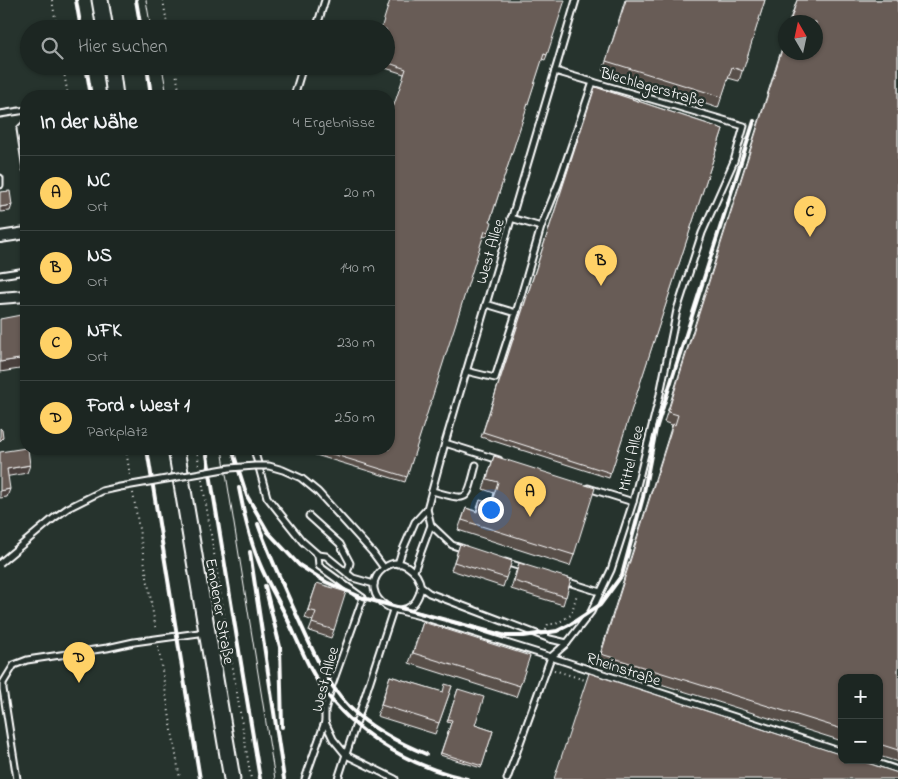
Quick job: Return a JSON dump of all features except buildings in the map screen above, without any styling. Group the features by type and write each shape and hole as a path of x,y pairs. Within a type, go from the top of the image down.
{"street":[{"path":"100,0 103,20"},
{"path":"112,75 114,90"},
{"path":"0,237 20,234"},
{"path":"0,298 20,296"},
{"name":"Emdener Straße","path":"177,455 232,779"}],"lane":[{"path":"319,20 325,0"},
{"name":"West Allee","path":"430,525 427,510 445,443 576,0"},
{"name":"Blechlagerstraße","path":"555,71 744,126"},
{"path":"296,90 301,75"},
{"path":"466,371 495,378 541,227 558,185 593,82"},
{"path":"0,114 20,111"},
{"name":"Mittel Allee","path":"507,779 551,657 567,643 591,612 611,570 633,502 660,394 677,310 702,233 734,161 744,126"},
{"path":"0,178 0,184"},
{"path":"511,218 541,227"},
{"path":"0,275 20,272"},
{"path":"486,304 516,313"},
{"path":"445,443 509,463"},
{"path":"256,455 266,497 302,541 318,555 326,556 353,578 374,584"},
{"path":"432,491 457,498 464,497 469,493 476,465"},
{"path":"0,563 61,513 102,491 120,486 230,468 269,466 301,478 318,492 374,553 384,568"},
{"path":"585,487 633,502"},
{"name":"West Allee","path":"398,564 415,522 427,510"},
{"path":"309,516 340,544 350,564 347,573"},
{"path":"414,571 430,525 452,545 470,551"},
{"path":"318,555 319,566 363,598 376,595"},
{"path":"498,560 534,571"},
{"path":"398,564 407,566 414,571 419,578 421,587 412,605 406,609 395,610 380,602 376,595 374,584 384,568 398,564"},
{"path":"562,580 600,592"},
{"path":"421,587 429,593 550,639 567,643"},
{"name":"West Allee","path":"304,779 325,722 325,710 332,685 363,598"},
{"path":"338,779 395,610"},
{"name":"Rheinstraße","path":"395,610 551,657 838,751"},
{"path":"18,779 3,689 3,683 14,665 27,660 107,648 157,638 207,632"},
{"path":"325,722 332,739 346,754 395,779"},
{"path":"880,764 898,770"}],"path":[{"path":"52,0 55,20"},
{"path":"164,0 167,20"},
{"path":"64,75 67,90"},
{"path":"176,75 179,90"},
{"path":"127,455 130,477"},
{"path":"198,455 200,470"},
{"path":"201,480 251,779"},
{"path":"132,487 180,779"}],"tram line":[{"path":"146,0 149,20"},
{"path":"164,75 166,90"},
{"path":"223,455 275,779"}],"railway":[{"path":"76,0 79,20"},
{"path":"136,0 139,20"},
{"path":"88,75 90,90"},
{"path":"148,75 150,90"},
{"path":"234,455 247,496 268,532 299,565 326,582 363,598 506,636 524,636 557,631 571,624 600,605 622,575 643,497 656,429 754,121"},
{"path":"148,455 200,779"},
{"path":"207,455 260,779"},
{"path":"239,488 255,553 310,668 329,697 358,726 391,750 428,767 467,779"},
{"path":"258,524 276,570 309,643 322,669 338,694 348,706 374,727 399,742 426,754"},
{"path":"250,552 284,779"},
{"path":"265,586 280,647 282,727"}],"place":[{"name":"NFK","path":"810,237"},
{"name":"NS","path":"601,286"},
{"name":"NC","path":"530,517"},
{"name":"Ford • West 1","path":"79,683"}]}
